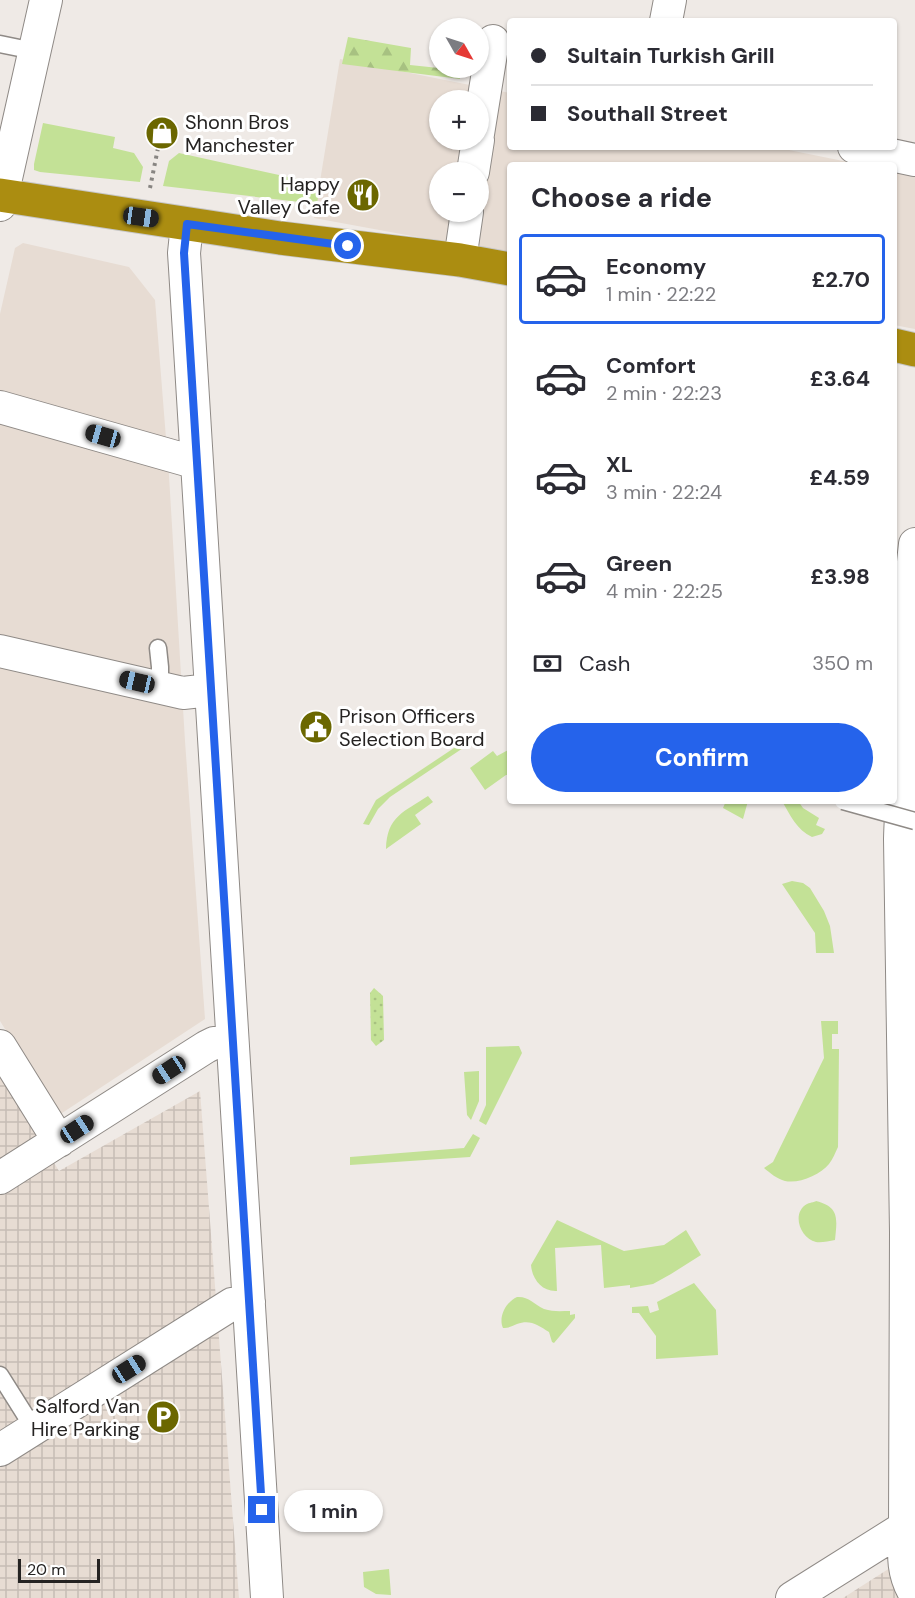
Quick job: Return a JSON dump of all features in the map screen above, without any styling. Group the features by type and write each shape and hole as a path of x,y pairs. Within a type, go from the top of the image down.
{"highway":[{"path":"1,199 280,238 460,260 507,268"},
{"path":"897,346 915,350"}],"street":[{"path":"1,199 46,0"},
{"path":"667,18 670,0"},
{"path":"489,105 499,78 493,41"},
{"path":"868,150 915,160"},
{"path":"460,260 466,222"},
{"path":"187,224 184,253 267,1598"},
{"path":"0,407 197,463"},
{"path":"915,544 900,839 910,1523 904,1564 906,1575 915,1593"},
{"path":"0,651 183,693 210,690"},
{"path":"0,1178 206,1047 214,1043 232,1042"},
{"path":"0,1046 58,1141"},
{"path":"0,1450 232,1304 249,1302"},
{"path":"792,1598 910,1523"}],"lane":[{"path":"0,44 34,51"},
{"path":"158,648 160,687"},
{"path":"854,804 915,821"},
{"path":"0,1375 34,1429"}],"path":[{"path":"150,192 159,143"}],"shaded area":[{"path":"340,59 507,92 507,150 789,150 848,162 507,162 507,253 314,218"},
{"path":"897,172 915,175 915,329 897,326"},
{"path":"23,243 129,267 155,300 205,1019 59,1115 0,1021 0,314 15,248"},
{"path":"0,1073 59,1171 200,1091 239,1598 0,1598"},
{"path":"915,1552 915,1598 843,1598"}],"green space":[{"path":"348,37 411,48 410,65 429,67 429,75 342,64"},
{"path":"43,123 115,137 113,148 134,153 143,167 140,182 34,170"},
{"path":"179,153 320,184 317,204 163,186 169,161"},
{"path":"475,734 478,738 390,797 378,809 369,825 363,824 376,800"},
{"path":"493,751 497,756 507,751 507,775 485,790 470,768"},
{"path":"428,796 433,802 415,815 421,824 386,849 393,822 404,811"},
{"path":"725,804 747,804 743,819 723,808"},
{"path":"784,804 800,804 819,818 816,825 825,829 822,834 812,837 794,822"},
{"path":"792,881 803,883 810,888 824,911 830,926 834,953 816,953 815,933 782,884"},
{"path":"374,988 383,996 384,1040 376,1046 371,1040 370,993"},
{"path":"821,1021 838,1021 838,1034 832,1034 832,1049 839,1049 838,1147 830,1162 820,1172 803,1180 785,1181 764,1168 773,1162 824,1058"},
{"path":"519,1046 522,1053 486,1125 479,1121 486,1105 486,1047"},
{"path":"479,1071 479,1101 471,1120 467,1115 464,1072"},
{"path":"473,1134 480,1138 470,1157 350,1165 350,1157 464,1148"},
{"path":"816,1201 833,1210 836,1220 835,1240 816,1242 810,1240 802,1231 799,1213 807,1204"},
{"path":"557,1220 624,1251 664,1245 686,1230 701,1255 653,1284 630,1288 630,1285 604,1288 601,1245 555,1248 557,1291 552,1291 539,1284 533,1275 531,1265"},
{"path":"694,1283 716,1310 718,1355 656,1359 656,1336 639,1313 632,1313 632,1307 648,1306 650,1313 659,1310 657,1302"},
{"path":"517,1297 528,1299 547,1310 570,1311 570,1315 575,1314 575,1318 554,1343 549,1332 534,1324 526,1322 503,1328 504,1310 509,1302"},
{"path":"389,1569 391,1595 376,1594 364,1587 363,1572"}],"place":[{"name":"Shonn Bros Manchester","path":"162,133"},
{"name":"Happy Valley Cafe","path":"363,195"},
{"name":"Prison Officers Selection Board","path":"316,727"},
{"name":"Salford Van Hire Parking","path":"163,1417"}],"route":[{"path":"262,1510 184,253 187,224 348,246"}]}
